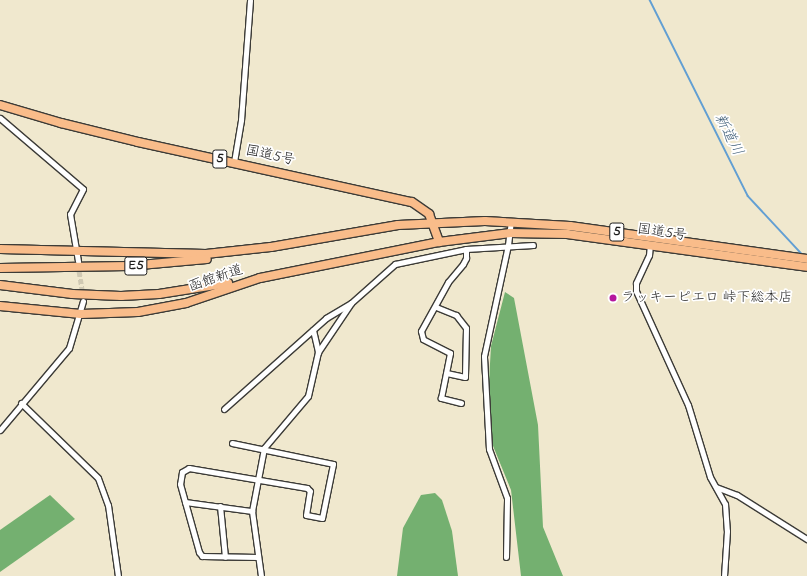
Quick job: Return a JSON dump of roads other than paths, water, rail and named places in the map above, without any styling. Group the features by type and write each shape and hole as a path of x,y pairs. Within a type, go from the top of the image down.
{"highway":[{"name":"国道5号","path":"0,104 61,123 412,202 422,207 433,222 438,242 510,233 567,234 651,241"},
{"name":"国道5号","path":"433,222 511,221 804,262"},
{"name":"函館新道","path":"0,249 206,254 271,247 352,232 433,222"},
{"name":"函館新道","path":"0,306 81,314 127,313 166,307 260,278 438,242"},
{"name":"E5","path":"0,268 142,266 198,260 271,247"},
{"name":"E5","path":"0,285 72,294 121,296 159,294 260,278"}],"street":[{"path":"234,162 241,120 250,0"},
{"path":"0,118 83,189 70,214 78,261"},
{"path":"506,557 507,498 489,449 484,356 508,245 511,221"},
{"path":"651,241 649,255 636,283 636,290 688,405 704,461 725,504 727,516 724,576"},
{"path":"224,410 313,330 336,311 351,303 395,264 466,249 508,245 533,245"},
{"path":"461,403 441,398 450,353 422,336 421,331 436,307 448,282 463,264 466,258 466,249"},
{"path":"391,251 395,264"},
{"path":"0,430 21,403 69,348 81,314 83,301"},
{"path":"261,576 252,511 264,448 308,396 318,352 351,303"},
{"path":"436,307 456,315 466,328 465,377 446,374"},
{"path":"313,330 318,352"},
{"path":"21,403 98,478 108,505 118,576"},
{"path":"232,443 264,448 271,453 333,464 322,518 306,515 310,491 307,488 185,469 180,477 185,502 199,552 202,556 258,557"},
{"path":"716,487 737,494 807,539"},
{"path":"185,502 252,511"},
{"path":"220,506 226,557"}],"waterway":[{"name":"新道川","path":"650,0 748,196 802,254"}],"tunnel":[{"path":"78,264 83,296"}],"place":[{"name":"ラッキーピエロ 峠下総本店","path":"613,298"}]}
